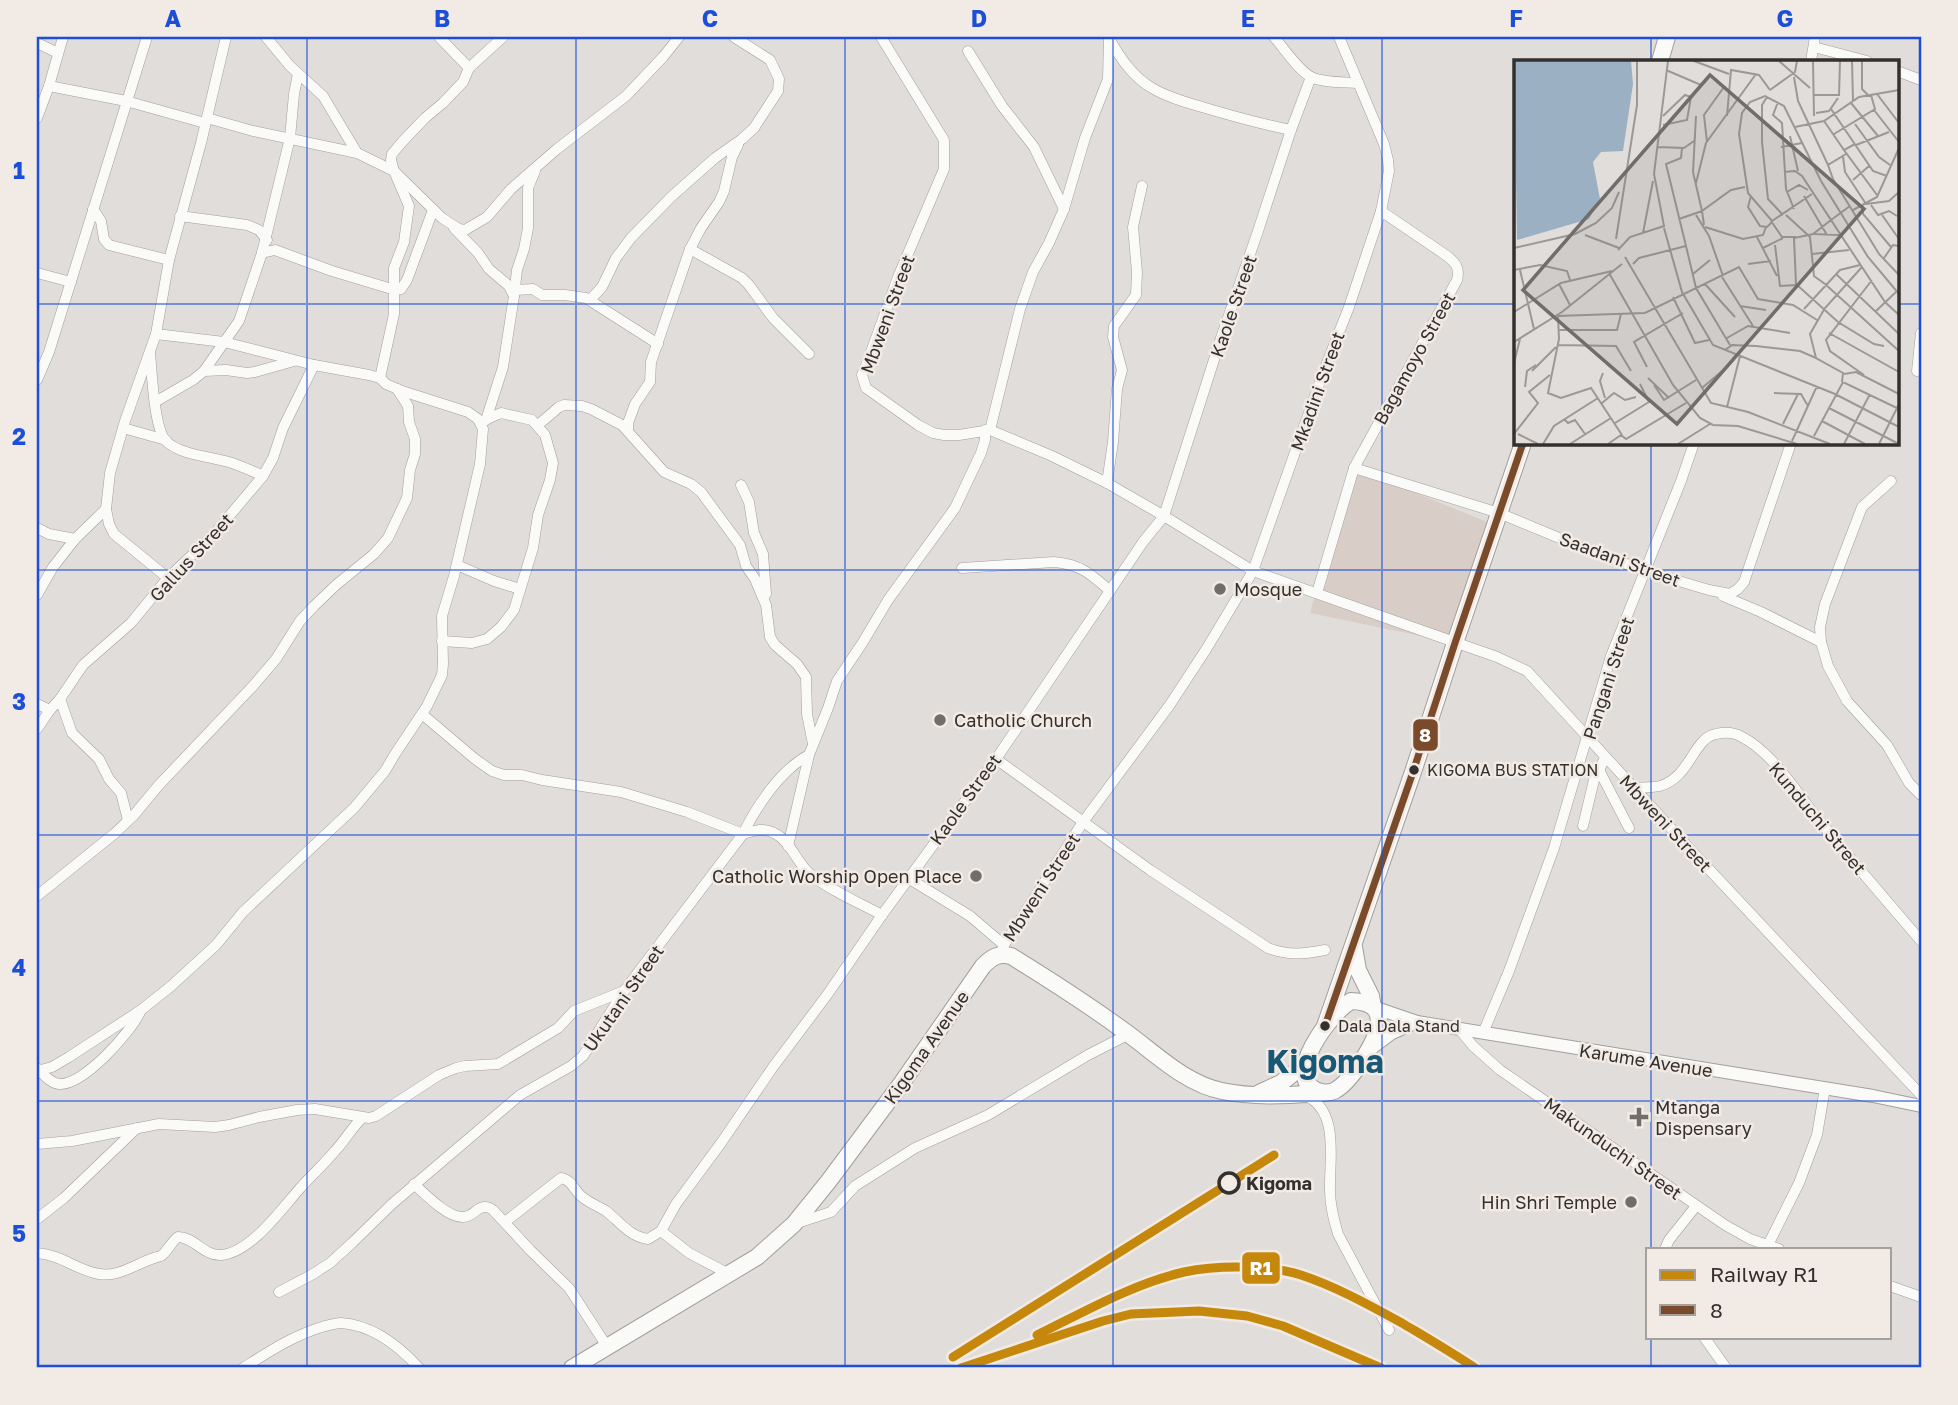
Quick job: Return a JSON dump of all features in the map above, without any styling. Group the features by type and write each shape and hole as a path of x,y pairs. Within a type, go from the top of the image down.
{"main road":[{"path":"1660,60 1667,37"},
{"path":"1324,1093 1312,1089 1307,1083 1305,1064 1325,1026 1354,947 1523,444"},
{"path":"1002,949 1066,990 1178,1071 1201,1084 1222,1091 1303,1094 1332,1092 1341,1086 1359,1065 1379,1026 1371,996 1358,970 1354,947"},
{"name":"Kigoma Avenue","path":"572,1368 757,1257 794,1224 860,1140 983,965 1002,949"},
{"path":"1325,1026 1340,1009 1351,1002 1373,1007"},
{"path":"1256,1094 1281,1083 1305,1064"}],"street":[{"path":"37,118 63,37"},
{"path":"37,380 49,352 147,37"},
{"path":"168,578 114,534 106,509 110,473 156,334 169,260 226,37"},
{"path":"266,37 323,96 357,153"},
{"path":"439,37 469,68"},
{"path":"380,378 394,314 394,268 404,243 409,206 394,171 392,154 463,82 469,68 503,37"},
{"path":"448,223 465,230 487,217 511,189 557,149 626,96 679,37"},
{"path":"590,300 602,287 623,248 643,225 715,158 754,128 769,107 778,90 779,79 773,65 767,57 734,37"},
{"name":"Mbweni Street","path":"881,37 944,140 944,169 898,276 862,375 866,388 933,433 959,435 987,430 1052,456 1107,483 1253,571 1514,664 1527,671 1921,1095"},
{"path":"1274,37 1311,77 1358,83"},
{"path":"1339,37 1388,160 1387,185 1381,211"},
{"path":"1108,38 1133,73 1152,88 1168,96 1291,131"},
{"path":"788,846 809,755 837,681 888,600 956,508 981,453 1020,309 1033,272 1063,209 1085,138 1108,79 1108,38"},
{"path":"1811,60 1814,42 1864,60"},
{"path":"37,43 58,53"},
{"path":"968,51 1002,106 1034,147 1063,209"},
{"path":"1898,71 1921,80"},
{"path":"155,402 198,376 239,321 262,253 290,138 294,94 299,74"},
{"name":"Kaole Street","path":"661,1231 676,1204 996,759 1143,542 1164,516 1311,77"},
{"path":"49,86 357,153 394,171 515,293"},
{"path":"628,431 635,404 650,382 651,362 690,249 719,202 733,153 742,139"},
{"path":"37,1070 52,1067 141,1010 210,950 243,912 354,808 385,771 439,685 442,675 442,616 479,471 485,424 503,367 517,270 528,228 528,188 536,169"},
{"path":"1107,483 1115,401 1122,370 1113,337 1114,326 1136,295 1133,227 1142,186"},
{"path":"93,209 101,221 104,239 109,245 169,260"},
{"path":"180,216 247,225 259,230 275,250 395,290 401,289 407,280 433,210"},
{"name":"Bagamoyo Street","path":"1317,593 1354,468 1457,280 1459,271 1447,256 1381,211"},
{"name":"Mkadini Street","path":"1253,571 1381,211"},
{"path":"690,249 742,278 772,318 809,354"},
{"path":"262,253 275,250"},
{"path":"37,273 71,282"},
{"path":"515,293 533,289 542,295 582,297 658,344"},
{"path":"1917,371 1921,333"},
{"path":"156,334 224,342 314,365 380,378 397,389 468,412 485,424"},
{"path":"37,349 49,352"},
{"path":"149,349 155,402 166,440 172,446 232,463 263,476"},
{"path":"204,370 247,373 295,360"},
{"name":"Gallus Street","path":"37,729 83,665 131,623 168,578 214,534 263,476 273,458 282,428 314,365"},
{"path":"37,896 128,820 253,686 300,621 388,538 407,498 415,454 415,439 409,422 408,406 397,389"},
{"path":"538,425 559,407 571,405 590,409 616,421 664,472 696,486 709,501 740,545 746,566 766,605"},
{"path":"442,641 472,643 487,639 514,610 533,548 538,515 550,480 553,463 545,435 538,425 532,420 501,413 485,424"},
{"path":"123,428 166,440"},
{"name":"Pangani Street","path":"1483,1033 1554,848 1611,656 1694,444"},
{"name":"Saadani Street","path":"1354,468 1499,513 1645,571 1730,594 1744,582 1791,444"},
{"path":"1891,481 1862,507 1825,604 1820,627 1821,642 1828,666 1847,701 1888,745 1909,783 1921,795"},
{"path":"741,485 749,502 754,533 764,561 763,578 771,637 775,645 797,664 806,677 807,714 813,744"},
{"path":"37,595 53,567 75,539 106,509"},
{"path":"37,528 48,534 75,539"},
{"path":"962,568 1067,563 1079,567 1110,591"},
{"path":"457,565 520,589"},
{"name":"Mbweni Street","path":"1002,949 1083,822 1169,706 1253,571"},
{"path":"1709,590 1821,642"},
{"path":"60,699 72,733 99,759 109,779 121,793 128,820"},
{"path":"37,704 50,710"},
{"path":"422,714 492,771 621,792 687,812 743,834 761,829 772,831 788,846 808,872 822,883 882,915"},
{"name":"Kunduchi Street","path":"1633,788 1660,786 1677,777 1701,743 1713,734 1728,733 1742,737 1784,774 1834,839 1921,941"},
{"name":"Ukutani Street","path":"279,1292 313,1274 343,1252 414,1184 520,1095 571,1066 583,1056 624,991 743,834 772,789 790,768 809,755"},
{"path":"1583,826 1590,794 1605,758"},
{"name":"Mbweni Street","path":"996,759 1161,877 1268,948 1284,954 1306,954 1325,950"},
{"path":"1599,770 1629,828"},
{"path":"908,878 970,916 1002,949"},
{"path":"37,1144 72,1141 159,1124 215,1127 273,1114 306,1110 335,1112 362,1118 376,1116 439,1075 466,1066 498,1064 558,1028 574,1011 624,991"},
{"name":"Karume Avenue","path":"1373,1007 1416,1022 1921,1105"},
{"path":"37,1070 58,1084 80,1077 118,1043 141,1010"},
{"path":"1368,1050 1392,1032 1416,1022"},
{"name":"Makunduchi Street","path":"1459,1029 1473,1046 1500,1070 1696,1206 1750,1239 1776,1248"},
{"path":"794,1224 831,1212 855,1186 915,1148 988,1115 1088,1055 1129,1034"},
{"path":"1768,1245 1799,1183 1817,1135 1825,1088"},
{"path":"1303,1094 1318,1103 1327,1120 1330,1193 1338,1234 1389,1329"},
{"path":"37,1253 58,1256 99,1274 118,1272 161,1256 178,1237 218,1256 229,1254 265,1227 330,1158 362,1118"},
{"path":"37,1219 64,1198 138,1127"},
{"path":"505,1222 551,1184 561,1178 566,1179 581,1196 606,1212 628,1232 648,1239 661,1231 689,1253 727,1273"},
{"path":"414,1184 434,1202 452,1214 465,1218 488,1206 569,1288 608,1348"},
{"path":"1665,1248 1696,1206"},
{"path":"1892,1287 1921,1297"},
{"path":"243,1368 282,1342 338,1322 364,1327 387,1340 419,1368"},
{"path":"1705,1338 1726,1368"}],"shaded area":[{"path":"1350,466 1492,524 1460,644 1310,613"}],"rail line":[{"name":"R1","path":"953,1357 1274,1155"},
{"name":"R1","path":"1037,1335 1109,1299 1165,1277 1212,1268 1258,1268 1301,1275 1340,1291 1402,1323 1475,1368"},
{"name":"R1","path":"961,1368 1131,1314 1199,1311 1247,1316 1283,1326 1381,1368"}],"transit line":[{"name":"8","path":"1325,1026 1523,444"}],"place":[{"name":"Mosque","path":"1220,589"},
{"name":"Catholic Church","path":"940,720"},
{"name":"KIGOMA BUS STATION","path":"1414,770"},
{"name":"Catholic Worship Open Place","path":"976,876"},
{"name":"Dala Dala Stand","path":"1325,1026"},
{"name":"Mtanga Dispensary","path":"1639,1117"},
{"name":"Kigoma","path":"1229,1183"},
{"name":"Hin Shri Temple","path":"1631,1202"}],"district":[{"name":"Kigoma","path":"1325,1061"}]}
